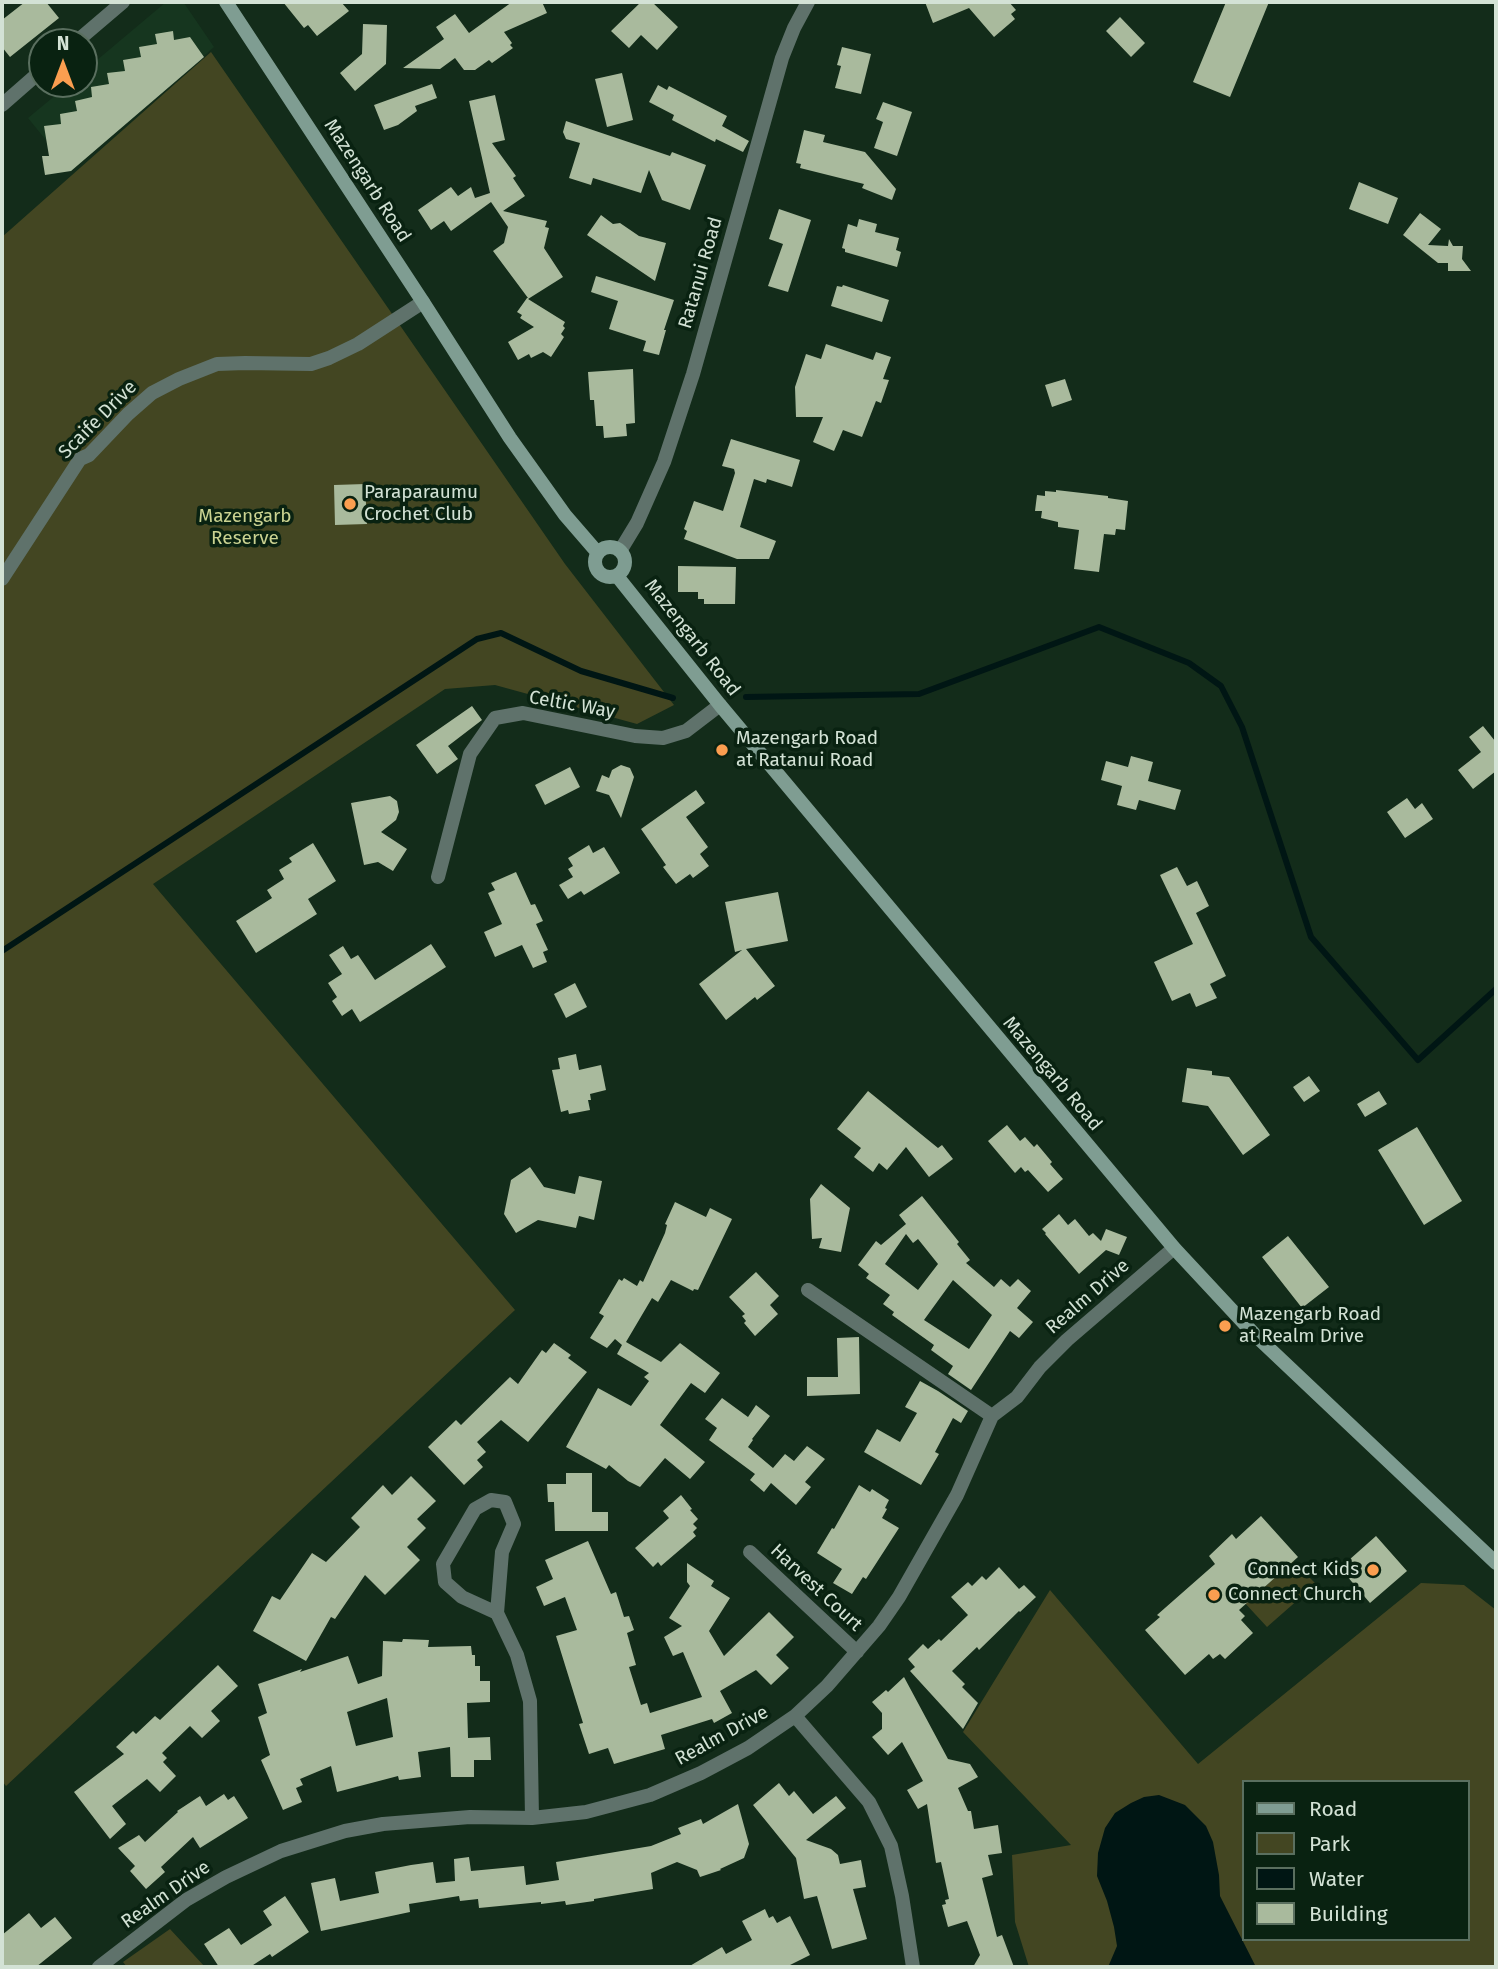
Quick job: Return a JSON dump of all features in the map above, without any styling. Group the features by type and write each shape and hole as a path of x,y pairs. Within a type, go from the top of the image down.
{"main road":[{"name":"Mazengarb Road","path":"226,2 544,488 597,552 594,562 598,572 607,577 617,576 625,564 620,551"},
{"path":"597,552 606,547 620,551"},
{"name":"Mazengarb Road","path":"617,576 719,705 1174,1248 1255,1335 1496,1563"}],"street":[{"path":"92,28 123,2"},
{"name":"Ratanui Road","path":"620,551 637,523 664,462 693,374 782,58 808,2"},
{"path":"2,105 28,83"},
{"name":"Scaife Drive","path":"2,579 80,459 89,455 152,393 218,364 311,364 330,358 358,344 423,302"},
{"name":"Celtic Way","path":"438,877 470,754 495,718 523,713 635,736 663,738 686,731 719,705"},
{"name":"Realm Drive","path":"99,1967 186,1900 226,1877 281,1851 345,1831 383,1824 470,1817 532,1818 586,1812 650,1795 701,1773 748,1748 795,1716 827,1686 879,1626 957,1495 992,1416 1017,1397 1040,1367 1067,1340 1174,1248"},
{"path":"808,1290 992,1416"},
{"path":"497,1613 462,1597 445,1582 443,1564 475,1509 491,1500 505,1502 514,1524 502,1552 497,1613 517,1655 530,1701 532,1818"},
{"name":"Harvest Court","path":"750,1552 857,1651"},
{"path":"795,1716 869,1802 891,1846 902,1896 911,1967"}],"shaded area":[{"path":"166,2 184,3 214,47 71,171 28,118 52,98 98,98 98,59"}],"green space":[{"name":"Mazengarb Reserve","path":"211,52 565,564 674,705 637,724 495,685 445,689 153,884 515,1310 6,1786 2,1781 2,237"},
{"path":"1293,1561 1316,1584 1267,1627 1243,1601 1254,1597"},
{"path":"1421,1583 1464,1585 1496,1610 1496,1967 1029,1967 1015,1922 1012,1855 1071,1845 963,1732 1050,1590 1198,1764"},
{"path":"170,1929 205,1967 127,1967 123,1962"}],"water":[{"path":"1159,1795 1185,1805 1206,1826 1213,1842 1220,1896 1256,1967 1108,1967 1117,1946 1107,1901 1097,1876 1098,1853 1105,1828 1115,1813 1144,1797"}],"building":[{"path":"25,2 46,2 59,18 46,28 28,28 28,43 10,57 2,47 2,20"},
{"path":"283,2 341,2 349,11 317,36 308,25 304,28"},
{"path":"512,2 542,2 547,13 504,32 513,48 492,63 489,60 475,70 464,70 455,58 440,69 403,68 444,39 436,27 455,14 469,33"},
{"path":"641,2 652,2 678,27 657,50 641,35 629,48 611,31"},
{"path":"925,2 1009,2 1016,10 1011,14 1015,19 994,37 969,8 933,23"},
{"path":"1226,2 1269,2 1230,97 1193,82"},
{"path":"1120,17 1145,43 1131,57 1106,31"},
{"path":"363,24 387,25 386,64 355,91 340,73 362,54"},
{"path":"173,31 174,40 190,37 204,57 71,171 45,175 42,156 49,156 44,126 61,124 60,114 77,111 75,101 98,98 98,86 109,84 107,73 125,71 123,60 141,57 139,47 157,44 155,34"},
{"path":"842,47 871,54 861,94 835,88 841,66 837,65"},
{"path":"622,73 633,120 607,127 595,79"},
{"path":"432,84 437,98 415,106 417,111 398,125 384,130 374,105"},
{"path":"658,85 667,90 669,86 727,116 722,126 749,141 743,152 716,139 715,142 672,120 674,115 649,102"},
{"path":"495,95 505,140 492,143 516,176 513,178 525,196 503,211 547,221 545,227 549,228 544,248 563,277 528,299 565,322 561,334 564,337 551,357 543,352 531,358 529,354 518,360 508,342 534,327 520,318 522,315 517,312 528,298 493,251 504,243 508,227 491,202 451,231 444,221 431,230 418,210 451,187 458,196 471,187 475,198 490,193 469,101"},
{"path":"883,102 912,112 897,156 874,148 883,122 876,119"},
{"path":"566,121 670,156 672,152 706,165 690,210 662,200 649,170 641,193 593,178 591,185 569,178 580,143 566,139 563,132"},
{"path":"804,130 825,135 823,142 865,152 896,189 892,200 862,188 864,184 800,168 801,164 796,163"},
{"path":"1359,182 1398,198 1388,224 1349,209"},
{"path":"779,209 811,220 788,292 768,286 783,244 769,239"},
{"path":"1420,213 1441,229 1428,245 1448,246 1449,239 1453,246 1463,246 1462,259 1471,271 1448,271 1448,263 1438,263 1403,235"},
{"path":"601,215 613,224 620,223 639,236 666,243 655,281 587,235"},
{"path":"859,219 877,224 875,232 899,238 896,250 901,252 897,267 845,252 842,248 848,224 857,227"},
{"path":"596,276 674,300 659,355 643,351 646,341 609,329 618,301 591,292"},
{"path":"843,285 889,300 882,322 831,306 837,286"},
{"path":"826,344 873,360 876,352 891,357 883,379 889,380 881,403 876,401 862,437 843,430 834,451 813,442 823,417 796,417 795,387 806,354 821,359"},
{"path":"633,369 635,423 626,424 627,436 604,438 603,426 596,426 594,400 590,400 588,372"},
{"path":"1065,379 1072,400 1052,407 1045,385"},
{"path":"731,439 800,460 792,487 767,479 766,483 754,479 740,527 776,541 769,559 737,559 684,539 687,531 684,529 694,501 723,511 735,473 734,469 722,466"},
{"name":"Paraparaumu Crochet Club","path":"365,484 367,524 335,525 334,485"},
{"path":"1056,490 1128,501 1125,530 1116,529 1115,535 1104,534 1099,572 1074,569 1079,530 1058,527 1058,522 1041,518 1042,511 1035,511 1037,495 1045,496 1045,491"},
{"path":"678,566 736,567 735,604 704,604 704,599 698,599 698,592 678,592"},
{"path":"472,706 482,720 448,746 458,759 437,774 416,745"},
{"path":"1483,726 1496,740 1496,771 1473,789 1458,770 1481,752 1469,737"},
{"path":"1131,756 1153,762 1148,781 1181,790 1175,810 1139,800 1136,810 1117,805 1122,786 1101,780 1106,761 1128,767"},
{"path":"621,765 630,768 634,777 621,818 609,795 596,791 602,775 609,778 612,770"},
{"path":"570,767 580,787 545,805 535,785"},
{"path":"696,790 705,803 686,817 708,847 700,854 709,866 693,878 690,874 676,884 641,829"},
{"path":"390,796 397,801 399,812 396,820 381,832 407,849 393,871 378,862 364,865 351,803"},
{"path":"1407,798 1415,809 1422,803 1433,819 1405,838 1387,812"},
{"path":"313,843 336,881 308,899 317,914 256,953 236,921 272,898 267,890 284,879 279,870 292,862 289,858"},
{"path":"589,845 593,853 604,847 620,873 584,895 581,891 568,899 559,885 573,877 568,869 573,866 568,858"},
{"path":"1177,867 1187,886 1197,881 1209,906 1196,913 1226,976 1210,984 1217,998 1196,1007 1190,993 1172,1001 1154,962 1193,944 1160,875"},
{"path":"516,872 531,905 535,904 543,921 536,924 548,950 543,952 547,962 533,968 522,945 495,957 484,932 502,924 488,893 495,890 491,883"},
{"path":"778,892 788,941 746,949 775,986 757,1000 755,997 726,1020 699,984 742,950 735,952 725,902"},
{"path":"431,944 446,967 360,1022 352,1009 342,1016 332,1001 337,997 328,983 342,974 329,955 343,946 351,959 358,955 375,980"},
{"path":"575,983 587,1007 566,1018 554,994"},
{"path":"576,1054 579,1070 601,1065 606,1090 590,1094 590,1110 569,1114 568,1110 561,1112 552,1070 560,1069 558,1058"},
{"path":"1187,1068 1212,1071 1212,1075 1229,1077 1270,1135 1243,1155 1208,1106 1182,1102"},
{"path":"1309,1076 1320,1091 1304,1102 1293,1087"},
{"path":"868,1091 938,1148 942,1145 953,1159 929,1177 906,1147 887,1170 879,1163 873,1172 854,1157 861,1148 837,1129"},
{"path":"1379,1091 1387,1104 1365,1117 1357,1104"},
{"path":"1007,1125 1020,1141 1025,1137 1034,1147 1037,1144 1063,1179 1048,1192 1028,1170 1025,1172 1021,1167 1015,1173 988,1141"},
{"path":"1417,1127 1462,1201 1424,1225 1378,1150"},
{"path":"530,1167 544,1187 575,1194 579,1176 602,1181 594,1220 579,1216 576,1228 538,1220 516,1233 504,1214 511,1180"},
{"path":"821,1184 850,1208 841,1252 819,1248 822,1238 812,1239 810,1199"},
{"path":"922,1196 959,1242 957,1244 970,1260 966,1263 994,1287 1001,1279 1010,1287 1018,1279 1031,1291 1017,1308 1033,1322 1019,1338 1010,1331 971,1390 948,1374 953,1366 931,1350 934,1345 892,1315 894,1312 883,1304 890,1295 866,1278 869,1274 858,1265 876,1241 881,1245 906,1224 899,1215","holes":["906,1234 913,1243 918,1239 938,1264 918,1290 885,1264","953,1280 992,1315 969,1349 924,1320"]},
{"path":"675,1202 706,1217 710,1208 732,1219 698,1290 693,1291 671,1280 658,1302 652,1298 626,1342 661,1362 680,1343 720,1373 705,1393 691,1383 660,1425 705,1462 690,1479 665,1458 640,1487 609,1465 606,1469 566,1447 598,1388 631,1406 649,1381 644,1377 649,1373 617,1354 622,1345 615,1339 607,1348 590,1338 604,1316 599,1313 619,1279 622,1281 624,1278 637,1286 640,1280 643,1282 665,1233 665,1224"},
{"path":"1059,1214 1068,1225 1075,1219 1089,1236 1093,1233 1101,1241 1106,1229 1127,1237 1119,1255 1106,1250 1079,1274 1042,1229"},
{"path":"1288,1236 1329,1287 1302,1308 1262,1257"},
{"path":"756,1272 779,1296 770,1305 778,1314 755,1336 744,1323 746,1321 742,1316 745,1314 729,1297"},
{"path":"859,1337 860,1394 807,1396 807,1377 838,1377 837,1338"},
{"path":"554,1343 571,1355 568,1358 587,1372 528,1442 501,1420 477,1442 486,1452 477,1460 483,1467 464,1485 428,1447 456,1420 461,1425 510,1377 518,1384 542,1350 546,1353"},
{"path":"920,1381 968,1411 961,1423 953,1418 935,1452 939,1454 921,1485 864,1452 877,1429 900,1442 917,1413 905,1407"},
{"path":"722,1398 748,1417 756,1405 770,1416 748,1447 773,1468 785,1454 794,1461 807,1446 825,1459 805,1482 811,1487 796,1505 771,1483 764,1492 750,1480 755,1474 709,1440 717,1428 705,1419"},
{"path":"566,1473 592,1473 592,1512 608,1512 608,1531 555,1531 554,1502 548,1502 547,1484 566,1484"},
{"path":"411,1476 436,1501 417,1519 426,1528 407,1547 420,1560 385,1595 365,1575 335,1619 331,1617 306,1661 253,1631 272,1596 280,1600 312,1553 326,1562 360,1527 351,1518 383,1485 392,1495"},
{"path":"859,1485 870,1492 872,1489 889,1500 882,1518 899,1528 866,1579 863,1577 852,1594 833,1583 842,1569 817,1553"},
{"path":"681,1495 698,1519 693,1524 697,1528 693,1532 696,1536 661,1566 658,1562 653,1567 635,1548 669,1518 663,1511"},
{"name":"Connect Church","path":"1261,1516 1298,1557 1239,1610 1245,1616 1241,1620 1253,1633 1225,1659 1220,1654 1213,1659 1209,1654 1185,1675 1145,1630 1160,1617 1157,1615 1215,1564 1209,1556 1232,1534 1236,1539"},
{"name":"Connect Kids","path":"1376,1536 1407,1571 1370,1603 1340,1568"},
{"path":"588,1541 611,1594 616,1592 624,1617 629,1616 634,1630 627,1633 636,1665 629,1667 641,1705 647,1703 650,1713 702,1697 683,1652 673,1656 664,1637 682,1626 669,1618 690,1586 687,1582 687,1563 714,1581 711,1586 730,1598 709,1631 724,1656 769,1612 794,1637 776,1655 789,1668 771,1685 756,1670 720,1691 732,1713 714,1723 712,1719 661,1735 665,1749 614,1764 608,1748 589,1754 579,1724 583,1723 556,1636 577,1630 565,1597 544,1606 536,1587 553,1579 545,1560"},
{"path":"999,1567 1019,1589 1024,1585 1036,1597 952,1671 965,1684 962,1687 978,1703 963,1729 910,1671 915,1667 908,1659 923,1644 928,1649 939,1639 941,1641 968,1615 951,1597 968,1582 972,1586 982,1576 986,1580"},
{"path":"403,1639 429,1640 428,1647 471,1646 472,1655 475,1655 475,1666 480,1666 480,1681 490,1681 490,1702 467,1703 468,1738 490,1737 491,1760 474,1760 474,1777 451,1777 450,1747 418,1752 421,1777 399,1780 398,1776 337,1792 331,1766 300,1779 303,1785 296,1788 302,1802 283,1810 261,1760 270,1755 258,1717 267,1713 258,1684 348,1656 358,1684 382,1676 383,1641 402,1642","holes":["387,1698 393,1737 356,1746 347,1712"]},
{"path":"218,1665 238,1686 211,1711 220,1721 202,1738 190,1726 162,1753 167,1758 163,1762 176,1776 160,1792 147,1779 112,1806 126,1824 110,1839 74,1792 124,1754 116,1747 133,1731 136,1734 155,1716 160,1720"},
{"path":"904,1677 948,1759 970,1764 978,1777 958,1788 968,1811 971,1811 974,1829 998,1825 1002,1853 988,1855 993,1875 982,1878 997,1937 1002,1935 1014,1967 973,1967 980,1955 967,1921 948,1927 942,1905 949,1899 941,1862 936,1863 927,1804 918,1809 907,1790 923,1781 902,1742 888,1755 872,1737 882,1729 882,1713 872,1702"},
{"path":"779,1783 789,1796 794,1791 813,1814 836,1796 846,1808 806,1840 831,1849 838,1855 840,1864 861,1860 866,1887 853,1889 867,1939 832,1949 817,1896 804,1899 796,1858 753,1805"},
{"path":"224,1794 228,1800 234,1796 248,1818 200,1848 193,1837 161,1867 165,1872 146,1889 130,1871 135,1866 118,1848 139,1835 145,1842 177,1811 200,1796 206,1806"},
{"path":"738,1804 749,1844 744,1858 700,1877 697,1870 677,1862 651,1873 653,1889 594,1901 566,1905 565,1901 479,1908 478,1899 460,1901 459,1896 409,1904 410,1912 321,1931 311,1883 335,1878 340,1901 379,1893 375,1872 411,1865 433,1862 436,1883 455,1881 454,1859 469,1857 471,1871 524,1866 526,1885 559,1880 556,1862 651,1846 681,1834 678,1828 701,1819 703,1824"},
{"path":"285,1896 309,1932 272,1957 270,1954 250,1967 219,1967 204,1944 229,1928 241,1945 272,1925 263,1911"},
{"path":"765,1909 769,1918 773,1916 777,1923 790,1916 810,1955 786,1967 688,1967 722,1947 726,1954 752,1940 742,1921"},
{"path":"29,1913 41,1928 55,1917 72,1938 36,1967 2,1967 2,1935"}],"waterway":[{"path":"746,697 919,694 1099,627 1189,663 1221,686 1242,727 1311,937 1418,1060 1496,989"},
{"path":"2,951 477,639 501,633 581,671 673,698"}],"place":[{"name":"Paraparaumu Crochet Club","path":"350,504"},
{"name":"Mazengarb Road at Ratanui Road","path":"722,750"},
{"name":"Mazengarb Road at Realm Drive","path":"1225,1326"},
{"name":"Connect Kids","path":"1373,1570"},
{"name":"Connect Church","path":"1214,1595"}]}
